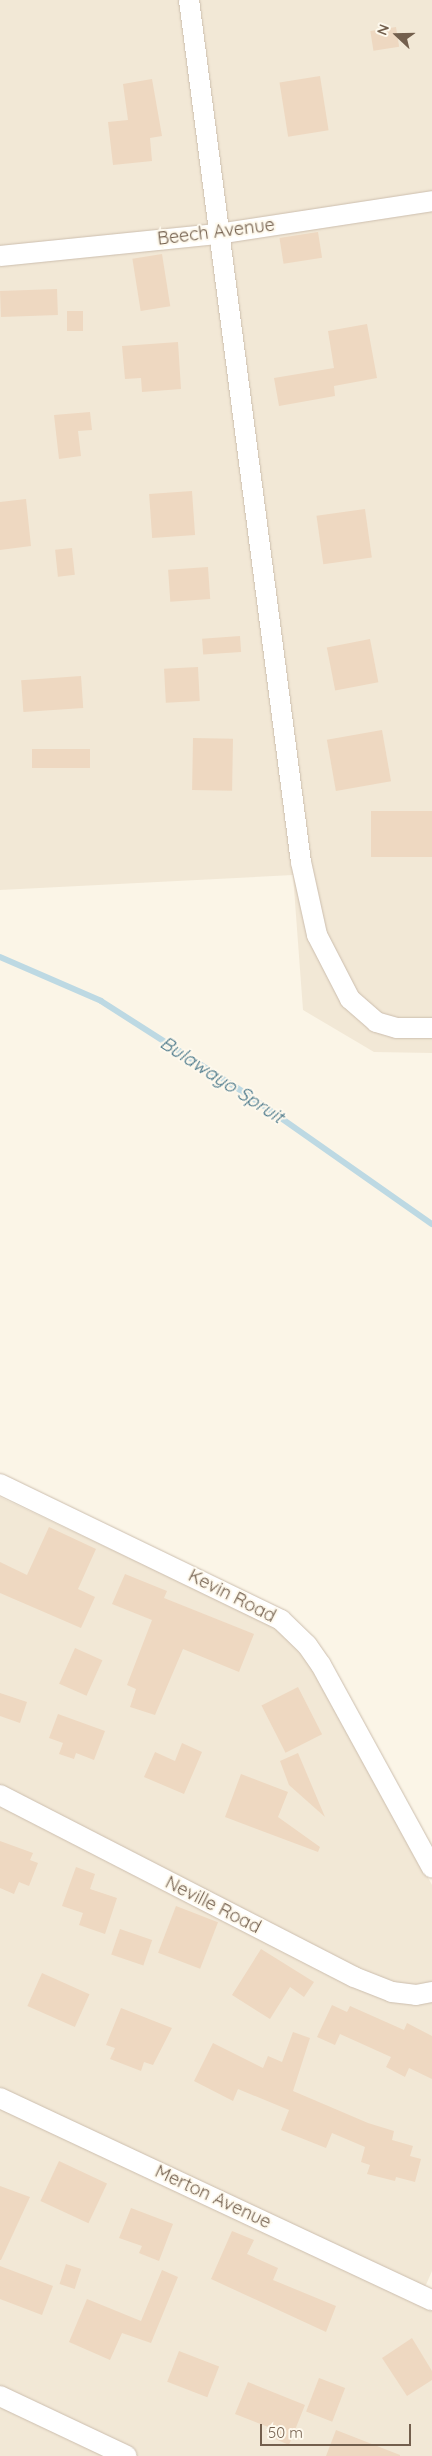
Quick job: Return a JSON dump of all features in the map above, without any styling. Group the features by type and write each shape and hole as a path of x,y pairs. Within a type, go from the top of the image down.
{"street":[{"path":"189,0 217,234 301,862 317,934 350,999 376,1022 397,1028 432,1028"},
{"name":"Beech Avenue","path":"0,256 217,234 432,201"},
{"name":"Kevin Road","path":"0,1484 281,1620 307,1644 321,1665 432,1868"},
{"name":"Neville Road","path":"0,1795 354,1978 392,1992 416,1995 432,1992"},
{"name":"Merton Avenue","path":"0,2098 430,2294"},
{"path":"0,2396 127,2456"}],"shaded area":[{"path":"0,0 432,0 432,1053 374,1052 303,1010 293,875 0,890"},
{"path":"0,1497 278,1628 316,1672 432,1885 432,2271 419,2301 432,2310 432,2456 0,2456"}],"building":[{"path":"396,27 399,47 373,51 370,31"},
{"path":"320,76 329,130 288,137 280,82"},
{"path":"152,79 162,136 150,138 152,161 113,165 108,122 128,120 123,84"},
{"path":"318,232 322,258 284,264 279,238"},
{"path":"162,254 170,306 141,311 132,259"},
{"path":"57,289 58,315 1,317 0,291"},
{"path":"67,311 83,311 83,331 67,331"},
{"path":"367,324 377,378 334,386 335,396 279,406 274,378 334,368 328,331"},
{"path":"178,342 181,389 142,392 141,378 125,379 122,346"},
{"path":"90,412 92,430 78,431 81,456 59,459 54,415"},
{"path":"192,491 195,535 152,538 149,494"},
{"path":"26,499 31,546 0,550 0,502"},
{"path":"365,509 372,558 323,564 316,516"},
{"path":"72,548 75,575 58,577 55,550"},
{"path":"208,567 210,599 170,602 168,570"},
{"path":"240,636 241,652 203,655 202,639"},
{"path":"370,639 378,682 335,691 327,647"},
{"path":"198,667 200,701 166,703 164,669"},
{"path":"81,676 83,708 23,712 21,680"},
{"path":"382,730 391,781 336,791 327,740"},
{"path":"193,738 233,739 232,791 192,790"},
{"path":"32,749 90,749 90,768 32,768"},
{"path":"371,811 432,811 432,857 371,857"},
{"path":"49,1527 96,1549 78,1589 95,1597 81,1628 0,1593 0,1562 27,1575"},
{"path":"125,1574 167,1591 164,1598 254,1634 239,1672 183,1649 155,1715 130,1707 136,1689 127,1685 152,1620 112,1604"},
{"path":"75,1648 102,1660 87,1696 59,1684"},
{"path":"298,1687 322,1734 286,1753 261,1706"},
{"path":"0,1693 27,1702 20,1723 0,1716"},
{"path":"58,1714 105,1731 94,1760 76,1753 74,1759 59,1754 63,1743 49,1738"},
{"path":"182,1743 202,1752 184,1794 144,1777 155,1752 175,1761"},
{"path":"298,1753 325,1817 289,1785 280,1761"},
{"path":"241,1774 288,1792 278,1817 320,1847 318,1852 225,1817"},
{"path":"0,1841 33,1853 30,1860 38,1863 29,1886 19,1882 14,1894 0,1888"},
{"path":"76,1867 95,1874 90,1889 117,1898 105,1934 79,1925 83,1913 62,1906"},
{"path":"176,1906 218,1922 200,1969 158,1953"},
{"path":"120,1929 152,1940 143,1966 111,1955"},
{"path":"261,1949 314,1982 304,1997 290,1987 270,2019 232,1995"},
{"path":"42,1973 90,1994 75,2027 27,2006"},
{"path":"332,2005 347,2012 350,2006 404,2030 407,2023 432,2036 432,2079 409,2068 405,2077 386,2067 391,2057 340,2034 335,2045 317,2037"},
{"path":"121,2008 172,2028 153,2065 144,2062 141,2071 110,2059 115,2048 106,2045"},
{"path":"293,2032 310,2038 293,2091 368,2123 394,2131 392,2140 413,2146 410,2156 421,2159 415,2182 396,2177 395,2181 367,2174 370,2165 361,2162 365,2147 332,2133 326,2148 281,2130 289,2110 238,2089 233,2101 194,2081 213,2043 263,2068 268,2056 282,2062"},
{"path":"59,2161 107,2183 88,2223 40,2201"},
{"path":"0,2186 30,2197 1,2260 0,2260"},
{"path":"131,2208 173,2224 159,2261 139,2253 142,2246 119,2238"},
{"path":"232,2231 254,2240 247,2254 278,2268 273,2280 336,2306 326,2332 211,2279"},
{"path":"66,2264 81,2269 75,2289 60,2284"},
{"path":"0,2266 53,2286 42,2315 0,2299"},
{"path":"162,2270 178,2277 151,2343 122,2333 110,2360 69,2342 87,2299 141,2321"},
{"path":"412,2338 432,2371 432,2380 407,2396 382,2358"},
{"path":"179,2351 219,2366 207,2397 167,2382"},
{"path":"319,2378 345,2388 332,2422 306,2412"},
{"path":"248,2382 305,2405 289,2445 273,2438 276,2430 235,2414"},
{"path":"336,2430 400,2455 400,2456 326,2456"}],"waterway":[{"name":"Bulawayo Spruit","path":"0,957 101,1001 251,1097 432,1224"}]}
